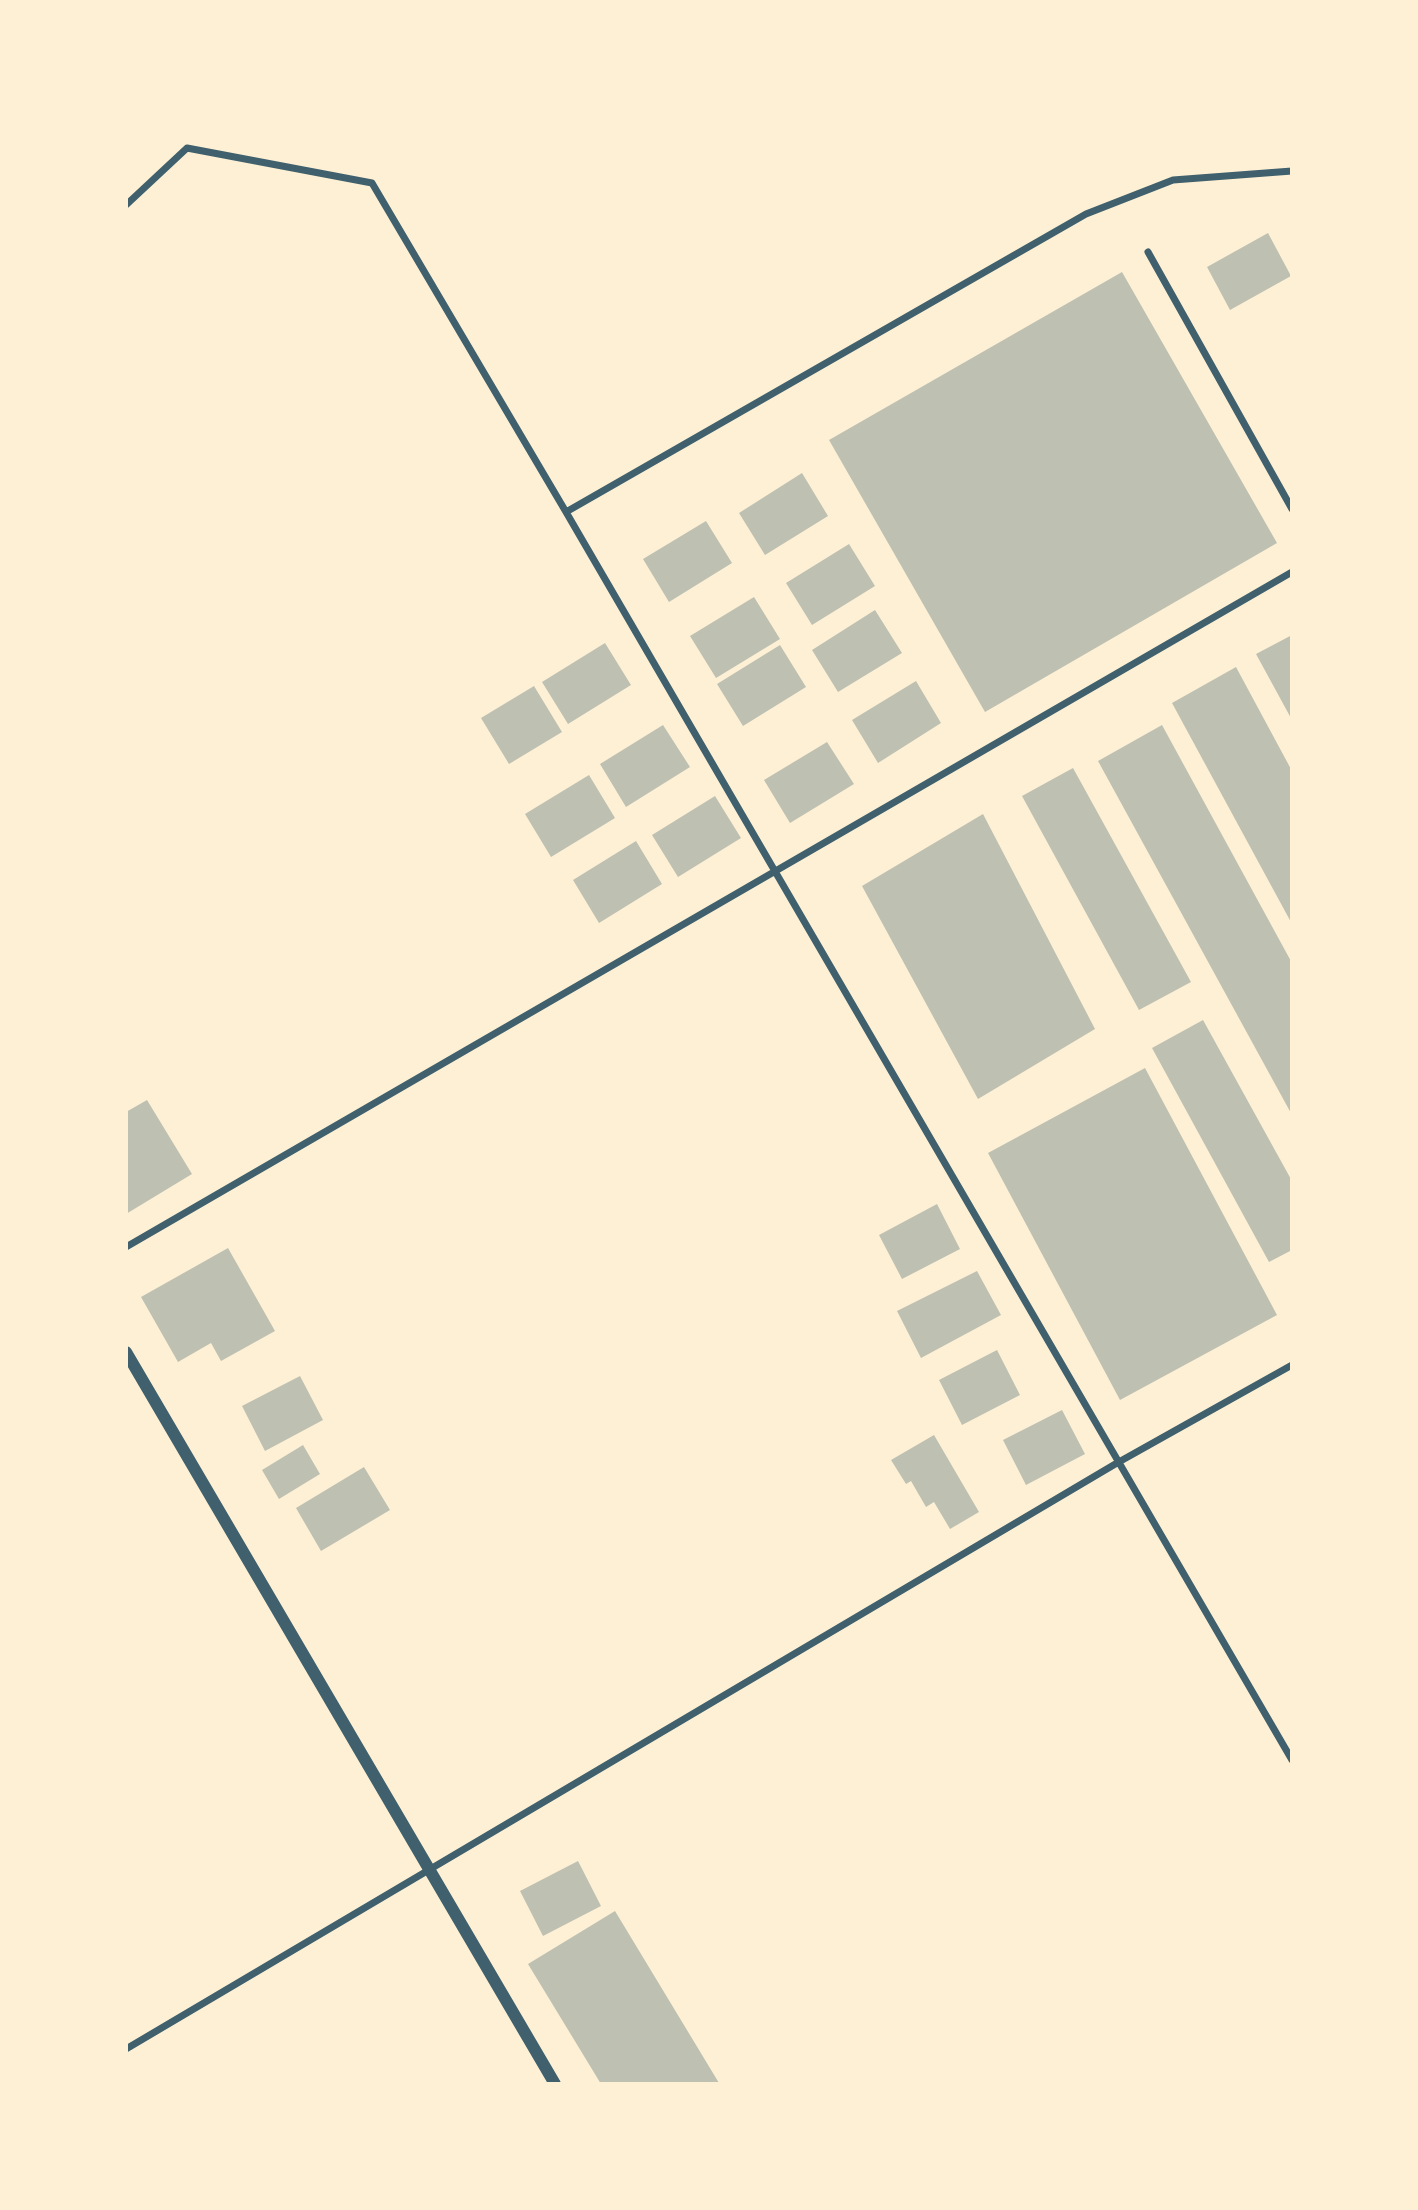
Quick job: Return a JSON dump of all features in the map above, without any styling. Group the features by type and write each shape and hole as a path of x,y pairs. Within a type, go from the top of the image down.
{"street":[{"path":"126,205 187,148 372,183 777,870 1117,1463 1292,1760"},
{"path":"566,513 1086,214 1173,180 1292,171"},
{"path":"1148,252 1292,509"},
{"path":"126,1247 1292,572"},
{"path":"126,1352 555,2084"},
{"path":"126,2049 429,1867 1117,1463 1292,1365"}],"building":[{"path":"1268,233 1291,276 1230,310 1207,267"},
{"path":"1122,272 1277,543 985,712 829,440"},
{"path":"802,473 828,516 765,555 739,513"},
{"path":"706,521 732,563 669,602 643,559"},
{"path":"849,544 875,586 812,625 786,583"},
{"path":"754,597 780,639 716,678 690,636"},
{"path":"875,610 902,653 838,692 812,650"},
{"path":"1292,635 1292,720 1256,654"},
{"path":"605,643 631,685 568,724 542,682"},
{"path":"780,645 806,687 743,726 717,684"},
{"path":"1236,667 1292,771 1292,924 1172,703"},
{"path":"916,681 941,723 878,763 852,720"},
{"path":"534,686 562,732 509,764 481,718"},
{"path":"663,725 690,767 626,807 600,764"},
{"path":"1162,725 1292,963 1292,1115 1098,761"},
{"path":"827,742 854,784 790,823 764,780"},
{"path":"1073,768 1191,982 1139,1010 1022,796"},
{"path":"589,775 615,818 551,857 525,814"},
{"path":"715,796 741,838 678,877 652,835"},
{"path":"983,814 1095,1029 978,1099 862,886"},
{"path":"636,841 662,884 599,923 573,880"},
{"path":"1203,1020 1292,1181 1292,1250 1269,1262 1152,1048"},
{"path":"1145,1068 1277,1315 1120,1400 988,1153"},
{"path":"147,1100 192,1174 126,1214 126,1112"},
{"path":"937,1204 960,1249 902,1279 879,1235"},
{"path":"228,1248 275,1331 221,1361 211,1343 178,1362 141,1297"},
{"path":"977,1271 1001,1315 921,1358 897,1311"},
{"path":"997,1350 1020,1395 962,1425 939,1380"},
{"path":"300,1376 323,1420 265,1451 242,1406"},
{"path":"1062,1410 1085,1454 1026,1485 1003,1440"},
{"path":"934,1435 979,1512 950,1529 934,1502 926,1507 911,1481 906,1484 891,1460"},
{"path":"303,1445 320,1474 279,1499 262,1470"},
{"path":"364,1467 390,1510 321,1551 296,1508"},
{"path":"578,1861 601,1906 543,1936 520,1891"},
{"path":"615,1911 719,2083 601,2084 528,1964"}]}
